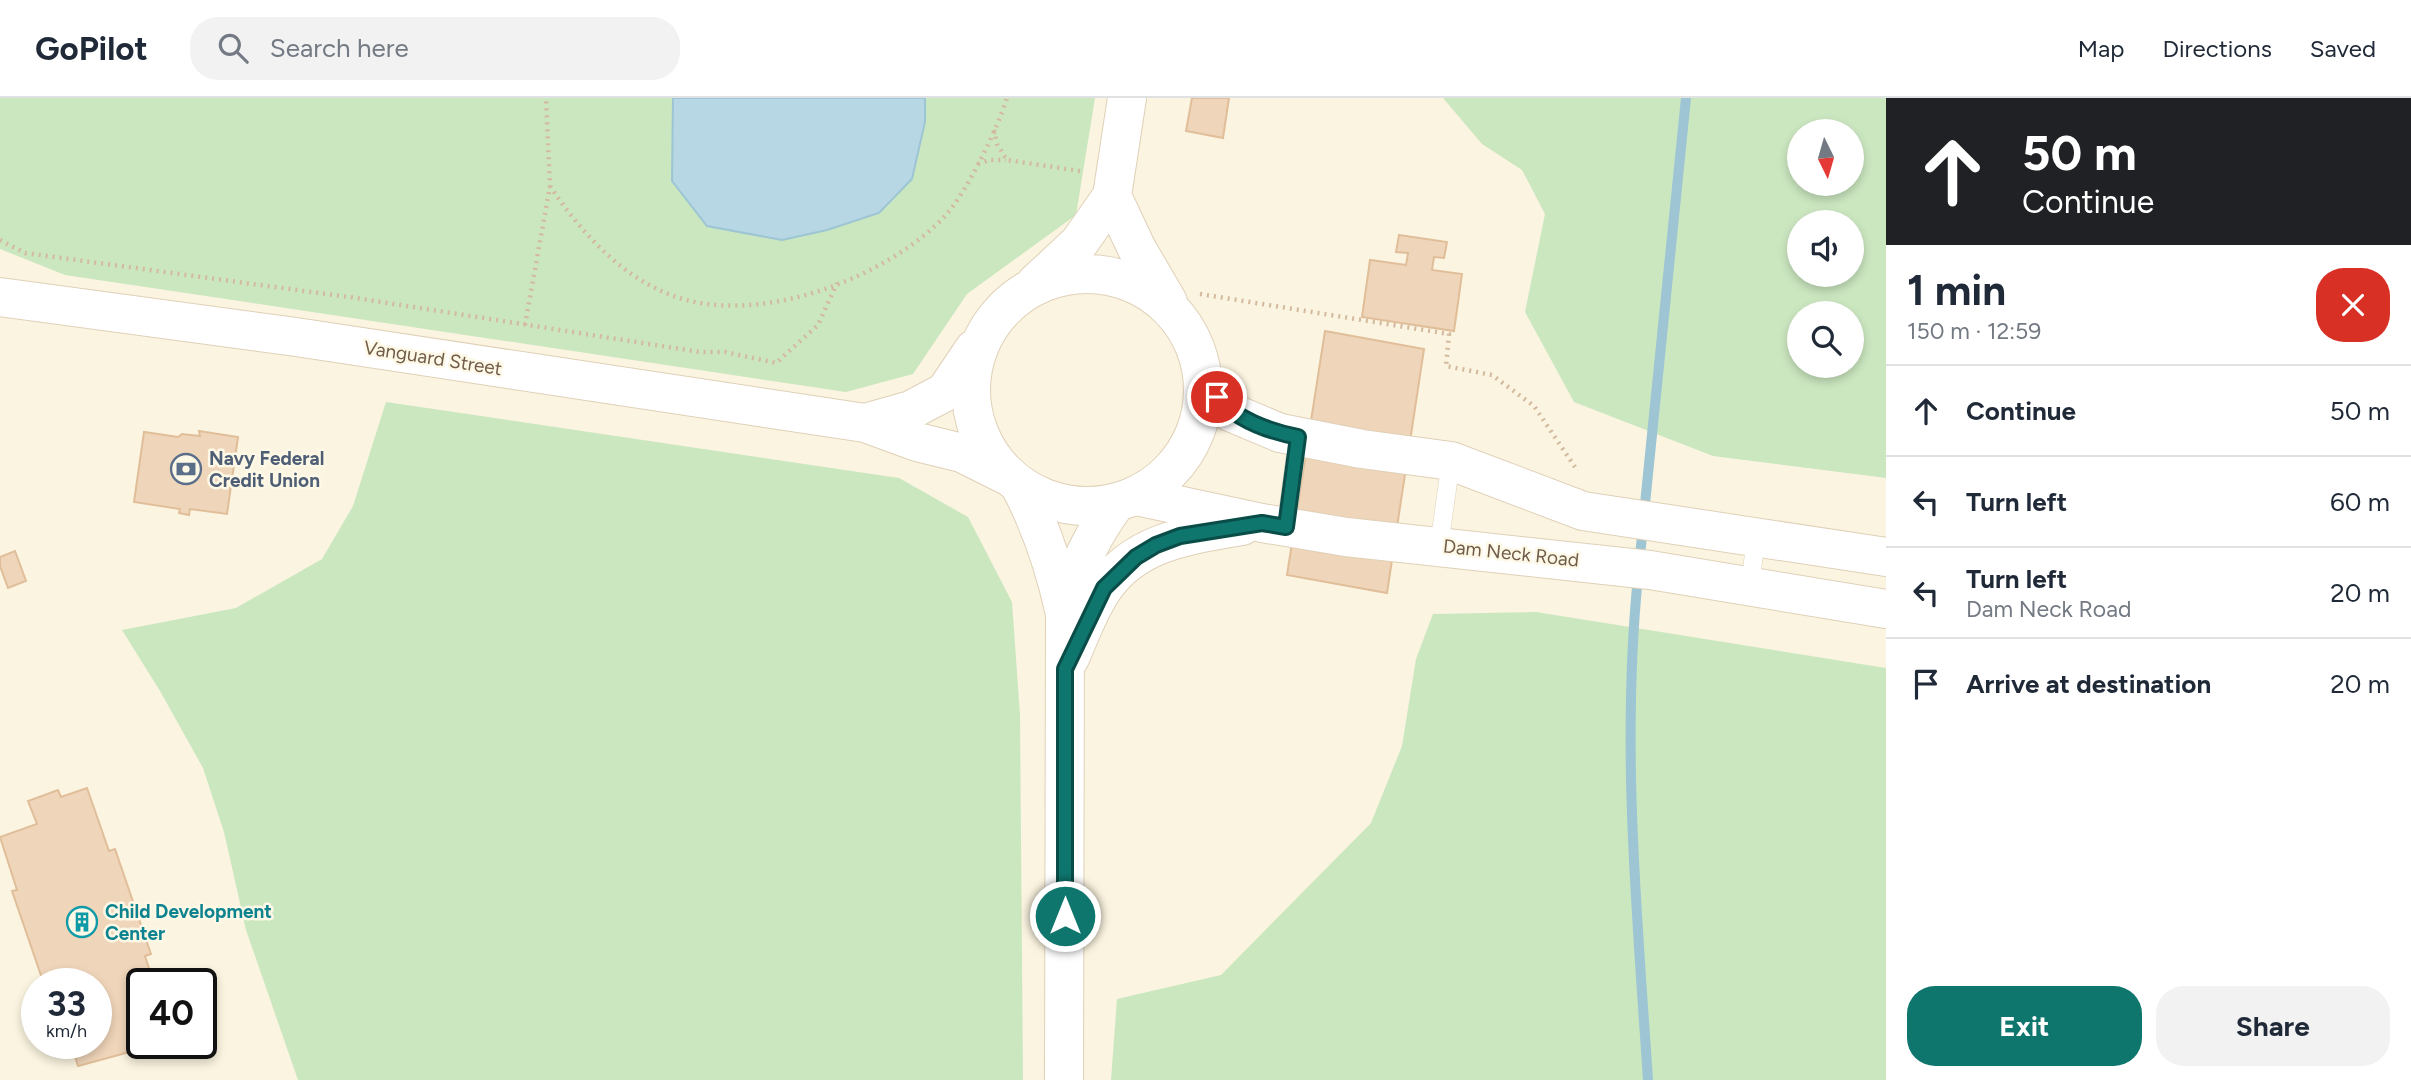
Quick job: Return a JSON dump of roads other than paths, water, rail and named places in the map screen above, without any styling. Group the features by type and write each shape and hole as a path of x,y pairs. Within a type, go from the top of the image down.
{"main road":[{"path":"1064,1080 1065,614 1055,567 1039,523 1013,480 984,446 972,411 971,375 981,339 1002,309 1032,287 1079,243 1112,196 1127,98"},
{"path":"1065,614 1075,573 1094,533 1126,499 1166,476 1188,449 1201,416 1203,381 1182,300 1137,249 1112,196"},
{"path":"0,272 80,308"},
{"path":"1032,287 1068,275 1106,275 1182,300"},
{"name":"Vanguard Street","path":"0,297 296,337 865,423 917,442 962,453 1013,480"},
{"name":"Vanguard Street","path":"865,423 911,410 945,392 981,339"},
{"path":"1203,381 1230,412 1280,433 1451,461 1583,511 1886,557"},
{"path":"1013,480 1050,500 1072,505 1083,506 1126,499"},
{"name":"Dam Neck Road","path":"1126,499 1346,537 1650,570 1886,609"},
{"path":"1065,669 1104,588 1136,557 1156,545 1180,536 1274,525"}],"lane":[{"path":"1274,525 1298,437"},
{"path":"1438,546 1451,461"},
{"path":"1749,586 1756,538"}],"water":[{"path":"673,98 925,98 925,122 912,179 879,213 827,230 782,240 707,226 672,181"}],"waterway":[{"path":"1644,514 1686,98"},
{"path":"1639,562 1643,529"},
{"path":"1638,577 1631,703 1632,828 1648,1080"}],"place":[{"name":"Navy Federal Credit Union","path":"186,469"},
{"name":"Child Development Center","path":"82,922"}]}
